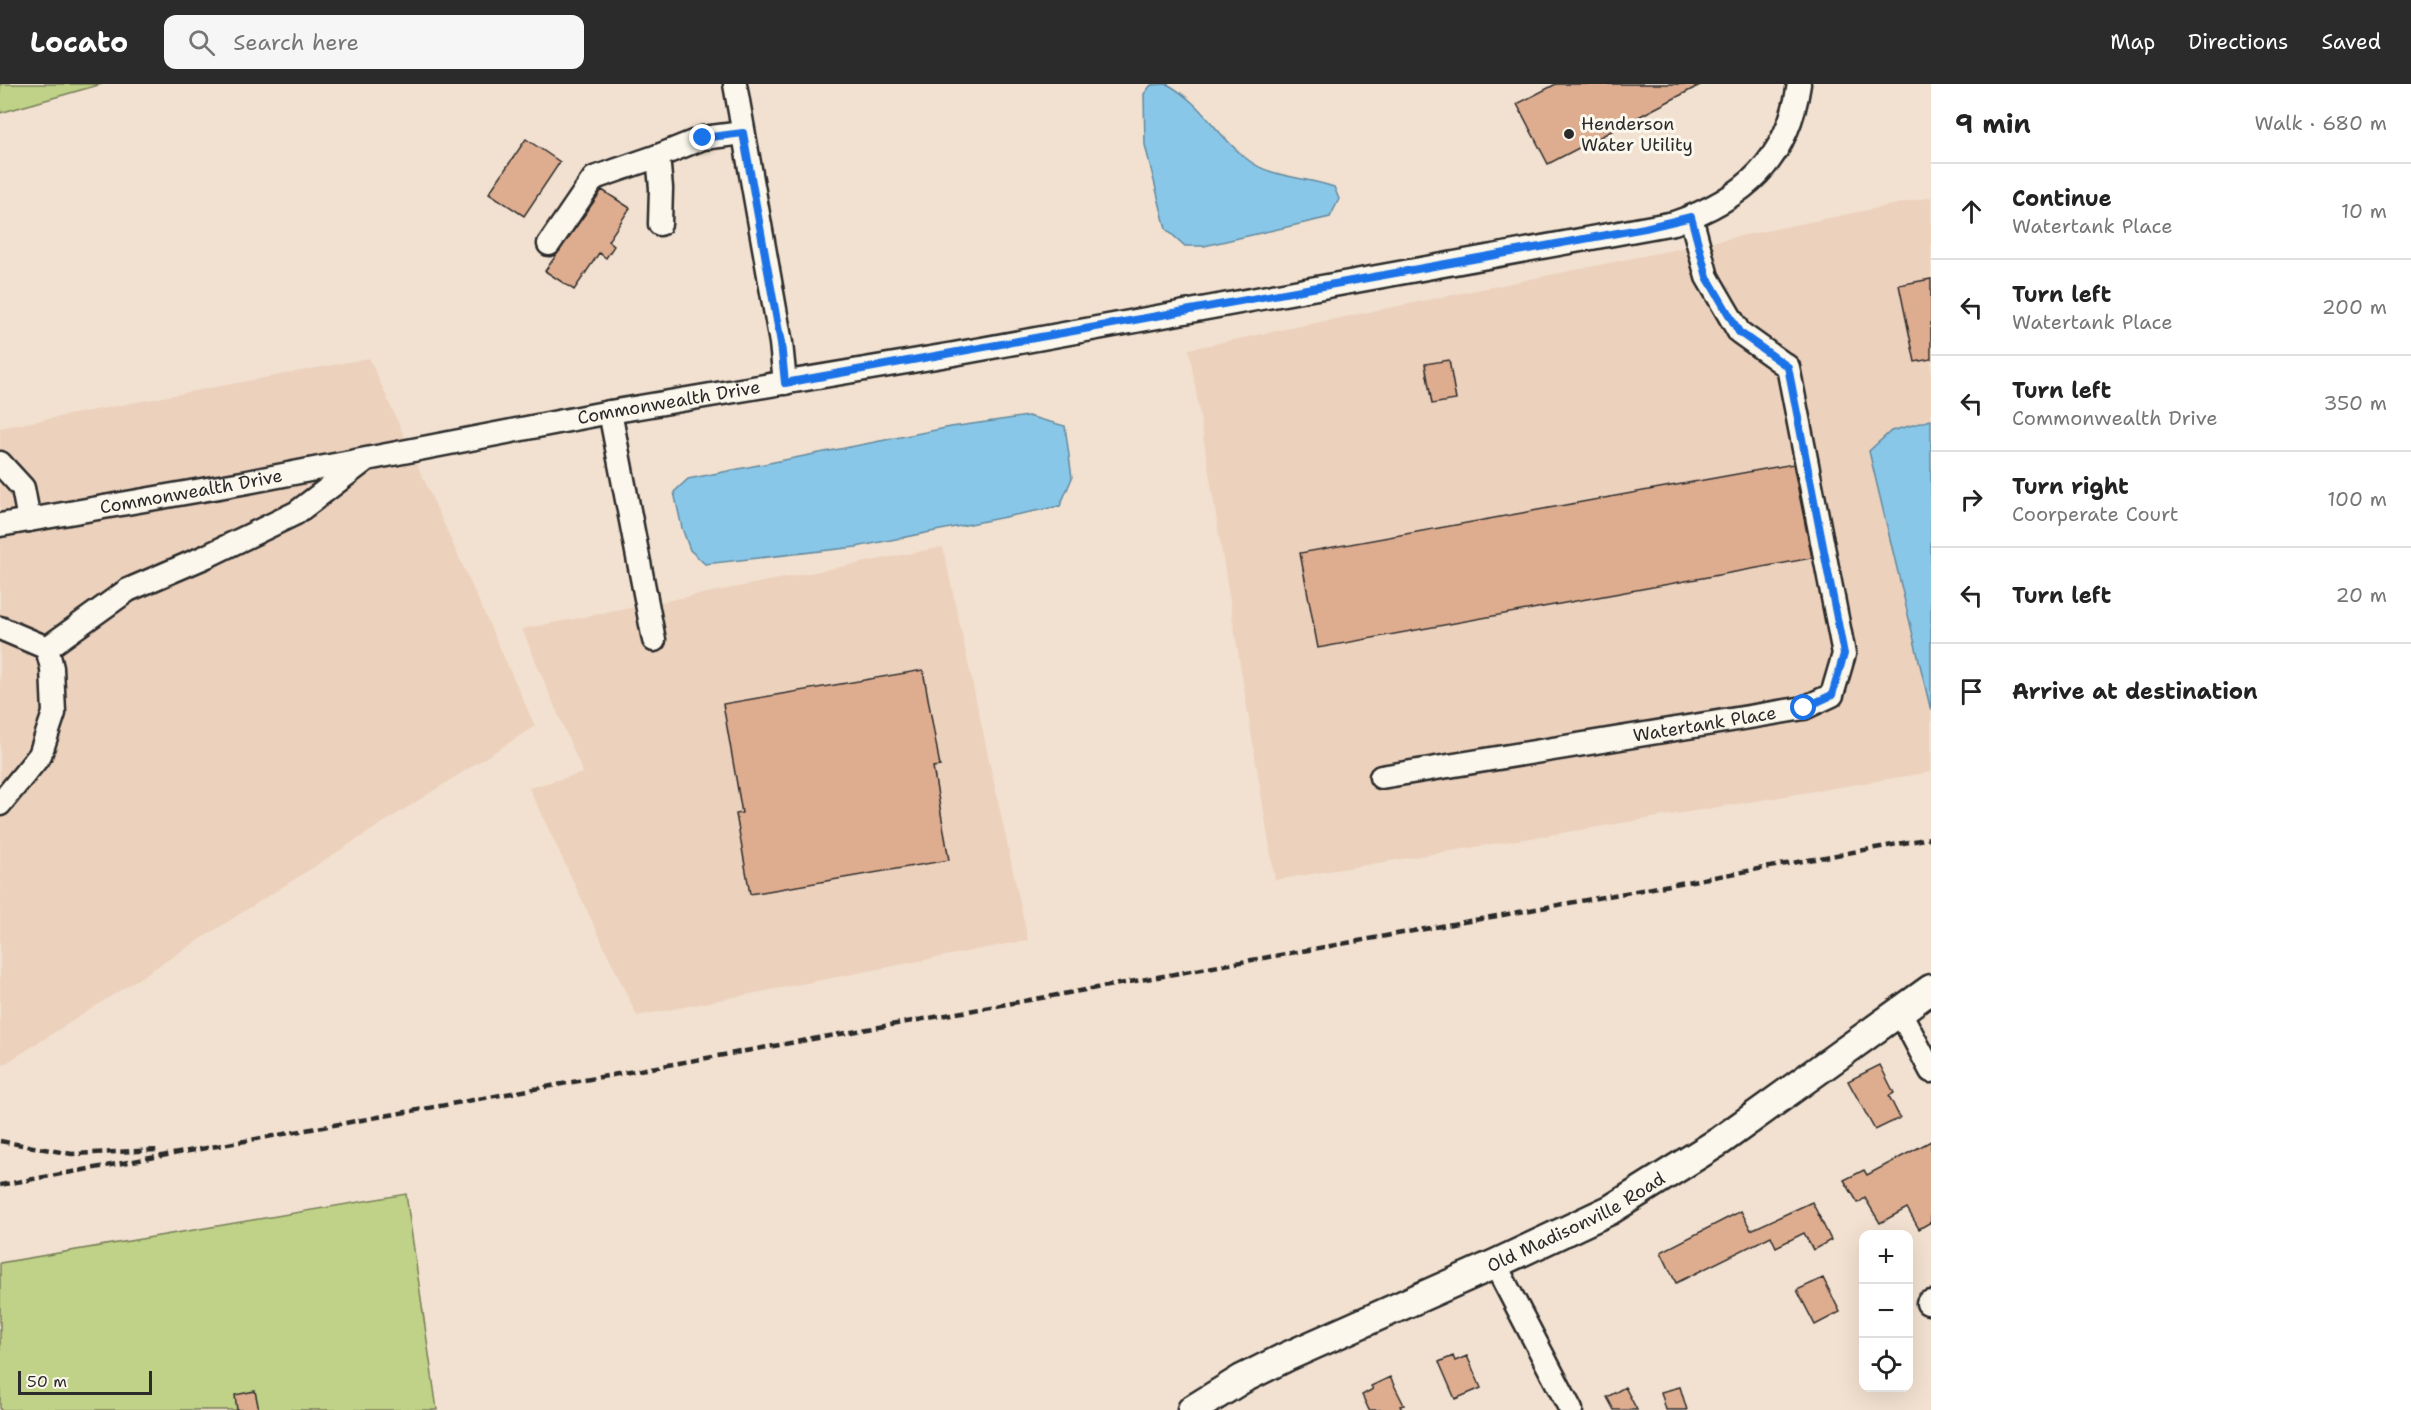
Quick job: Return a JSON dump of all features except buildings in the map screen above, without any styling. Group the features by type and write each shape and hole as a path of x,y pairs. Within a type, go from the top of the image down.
{"main road":[{"name":"Old Madisonville Road","path":"1192,1410 1242,1379 1286,1357 1610,1210 1729,1135 1931,989"}],"street":[{"path":"735,84 781,343 785,383"},
{"name":"Commonwealth Drive","path":"0,525 242,483 610,412 785,383 1645,228 1691,217 1725,201 1746,186 1764,167 1779,147 1789,125 1799,84"},
{"path":"549,244 594,178 703,138 743,133"},
{"path":"658,156 662,188 660,224"},
{"name":"Watertank Place","path":"1382,777 1804,708 1832,695 1844,654 1788,367 1739,332 1707,277 1691,217"},
{"path":"610,412 654,640"},
{"path":"47,648 128,590 207,556 296,513 369,458"},
{"path":"0,463 23,488 28,520"},
{"path":"0,628 47,648"},
{"path":"0,804 40,755 54,713 52,668 47,648"},
{"path":"1900,1012 1931,1071"},
{"path":"1495,1264 1571,1410"}],"shaded area":[{"path":"1931,197 1931,772 1275,880 1189,349"},
{"path":"369,358 535,726 0,1067 0,428"},
{"path":"943,547 1028,940 637,1016 529,788 583,773 522,629"}],"green space":[{"path":"0,84 102,84 0,113"},
{"path":"406,1194 437,1410 0,1410 0,1263"}],"water":[{"path":"1167,84 1200,110 1236,150 1256,165 1277,174 1334,187 1339,199 1330,217 1204,246 1185,246 1166,229 1145,145 1144,94 1151,85"},
{"path":"1028,416 1065,426 1072,478 1060,506 856,547 705,564 690,550 682,528 674,492 688,479 951,427"},
{"path":"1931,420 1931,711 1869,451 1891,431"}],"railway":[{"path":"0,1185 1931,838"},
{"path":"0,1141 72,1154 159,1150"}],"place":[{"name":"Henderson Water Utility","path":"1569,134"}],"route":[{"path":"703,138 743,133 781,343 785,383 1674,223 1691,217 1707,277 1739,332 1788,367 1801,444 1844,654 1832,695 1804,708"}]}
